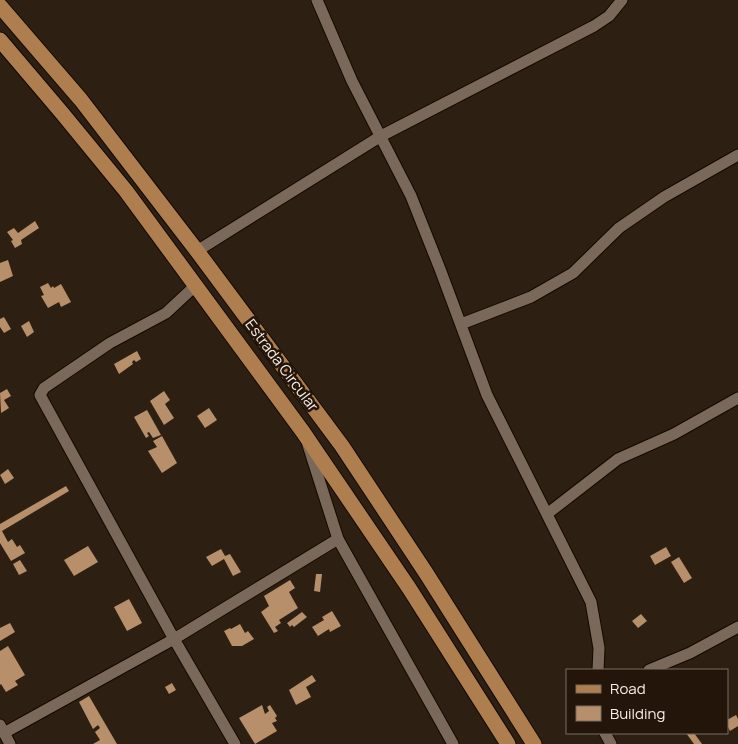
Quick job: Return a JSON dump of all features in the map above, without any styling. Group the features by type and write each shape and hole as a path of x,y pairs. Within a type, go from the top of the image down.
{"main road":[{"name":"Estrada Circular","path":"0,6 81,100 197,251 342,446 426,573 534,744"},
{"name":"Estrada Circular","path":"0,40 126,191 303,432 409,588 505,743"}],"street":[{"path":"0,2 4,0"},
{"path":"317,0 352,81 411,196 487,394 591,602 599,648 598,669"},
{"path":"197,251 380,136 594,26 609,16 622,0"},
{"path":"461,324 531,297 573,273 619,228 664,197 738,155"},
{"path":"196,285 166,313 110,343 44,388 40,396 174,640 235,744"},
{"path":"547,514 618,459 674,434 738,398"},
{"path":"303,432 338,539 453,744"},
{"path":"10,744 2,729 174,640 338,539"},
{"path":"651,669 690,653 738,627"}],"building":[{"path":"35,221 39,228 21,240 22,244 15,248 11,241 13,240 7,232 14,228 18,233"},
{"path":"8,260 13,276 0,282 0,263"},
{"path":"48,283 51,288 61,284 71,302 61,307 59,302 48,308 41,296 44,295 40,287"},
{"path":"4,317 11,329 4,333 0,327 0,319"},
{"path":"29,321 34,332 27,337 21,326"},
{"path":"137,351 141,359 136,362 134,360 133,364 119,374 114,364"},
{"path":"7,389 11,396 4,400 9,408 1,413 0,393"},
{"path":"164,391 170,400 165,404 174,418 164,425 150,401"},
{"path":"209,408 217,420 205,428 197,416"},
{"path":"147,410 161,435 153,438 149,432 147,433 149,436 146,438 134,417"},
{"path":"162,436 177,463 162,473 148,451 157,447 153,441"},
{"path":"8,469 14,478 5,484 0,475"},
{"path":"66,486 69,491 2,531 8,542 12,539 17,547 20,545 25,553 11,561 0,543 0,524"},
{"path":"88,546 98,562 74,576 64,560"},
{"path":"666,547 671,556 655,565 650,556"},
{"path":"221,549 225,556 230,554 241,572 233,576 224,559 212,566 206,557"},
{"path":"679,557 692,578 684,583 671,562"},
{"path":"20,560 27,571 19,575 13,564"},
{"path":"316,574 322,574 320,592 314,591"},
{"path":"290,580 295,588 289,592 298,608 279,620 281,623 275,627 278,631 274,633 261,612 269,606 264,596"},
{"path":"129,599 142,623 127,631 114,607"},
{"path":"332,611 341,626 330,632 329,629 318,636 312,627 324,620 322,617"},
{"path":"302,612 307,617 294,627 292,625 290,627 287,623"},
{"path":"641,614 647,621 638,628 632,621"},
{"path":"10,623 15,632 0,641 0,628"},
{"path":"240,624 245,633 248,631 254,639 242,646 232,646 224,631"},
{"path":"8,646 25,675 15,681 18,685 6,692 0,685 0,651"},
{"path":"312,675 316,681 306,687 311,697 296,705 289,690"},
{"path":"172,683 176,690 169,694 165,687"},
{"path":"89,696 117,744 93,744 100,740 95,732 100,728 98,725 93,729 79,702"},
{"path":"262,705 265,714 269,711 267,707 270,705 277,716 275,718 277,721 272,723 277,731 255,744 239,718"},
{"path":"736,715 738,726 730,731 728,719"},
{"path":"687,734 695,734 702,744 694,744"}]}
